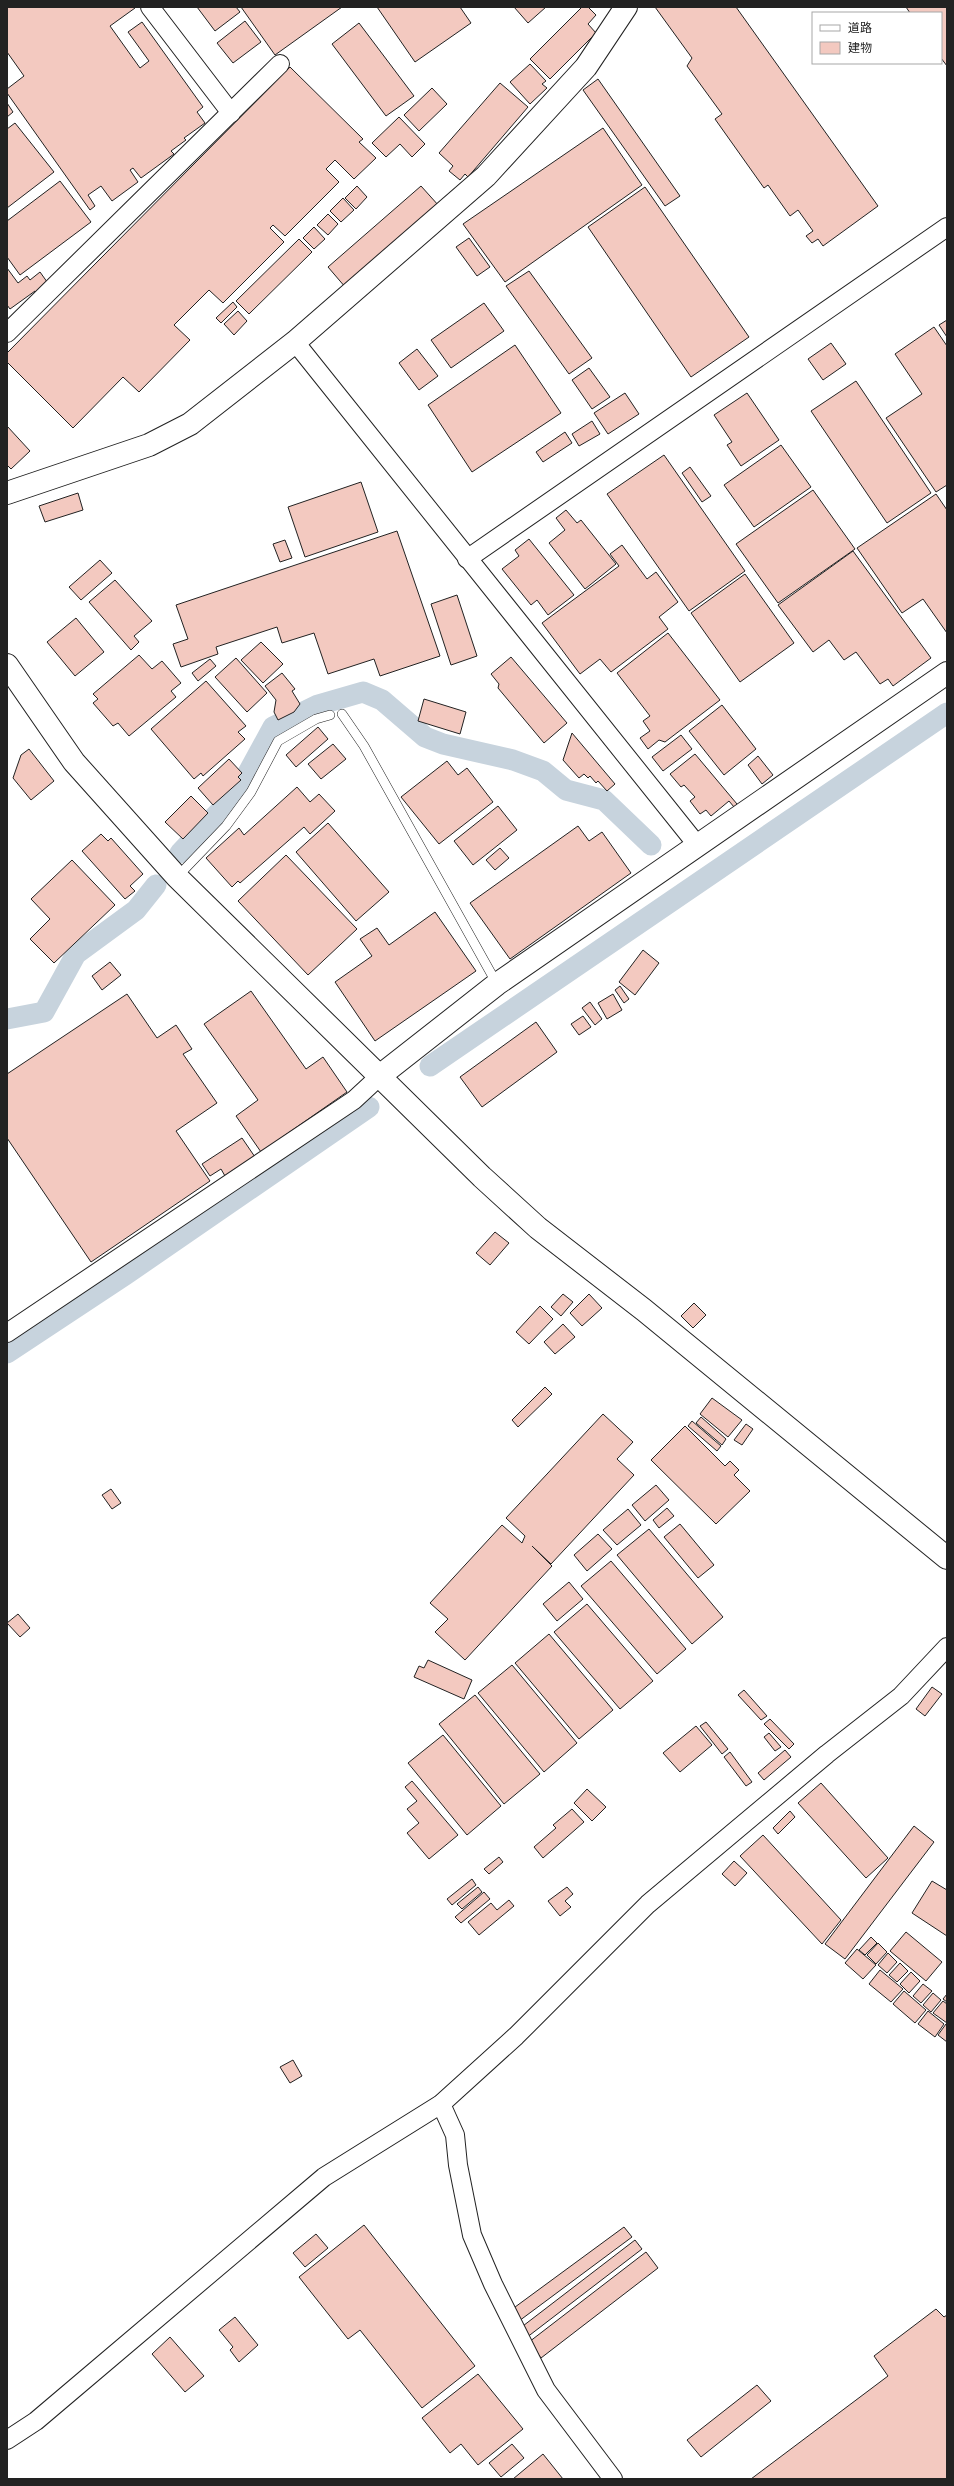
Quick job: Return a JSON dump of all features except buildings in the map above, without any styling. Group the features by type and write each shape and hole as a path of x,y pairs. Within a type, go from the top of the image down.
{"street":[{"path":"150,7 231,113"},
{"path":"7,493 156,442 190,424 295,342 486,176 586,67 626,7"},
{"path":"7,333 280,64"},
{"path":"467,559 947,227"},
{"path":"295,342 698,846"},
{"path":"7,665 74,762 177,877 381,1075 482,1177 538,1228 644,1310 947,1558"},
{"path":"7,1333 354,1100 381,1075 497,984 947,673"},
{"path":"7,2440 36,2421 324,2177 441,2104 516,2036 648,1904 822,1759 901,1696 947,1647"},
{"path":"441,2104 455,2135 458,2165 472,2235 493,2284 546,2390 613,2479"}],"lane":[{"path":"342,714 364,746 497,984"},
{"path":"177,877 226,826 251,792 278,741 316,719 330,715"}],"waterway":[{"path":"180,853 237,793 273,727 318,705 363,692 382,700 425,737 443,744 513,760 543,771 566,790 604,800 651,845"},
{"path":"430,1066 947,713"},
{"path":"7,1019 44,1012 76,954 136,910 156,885"},
{"path":"7,1353 125,1275 369,1107"}]}
